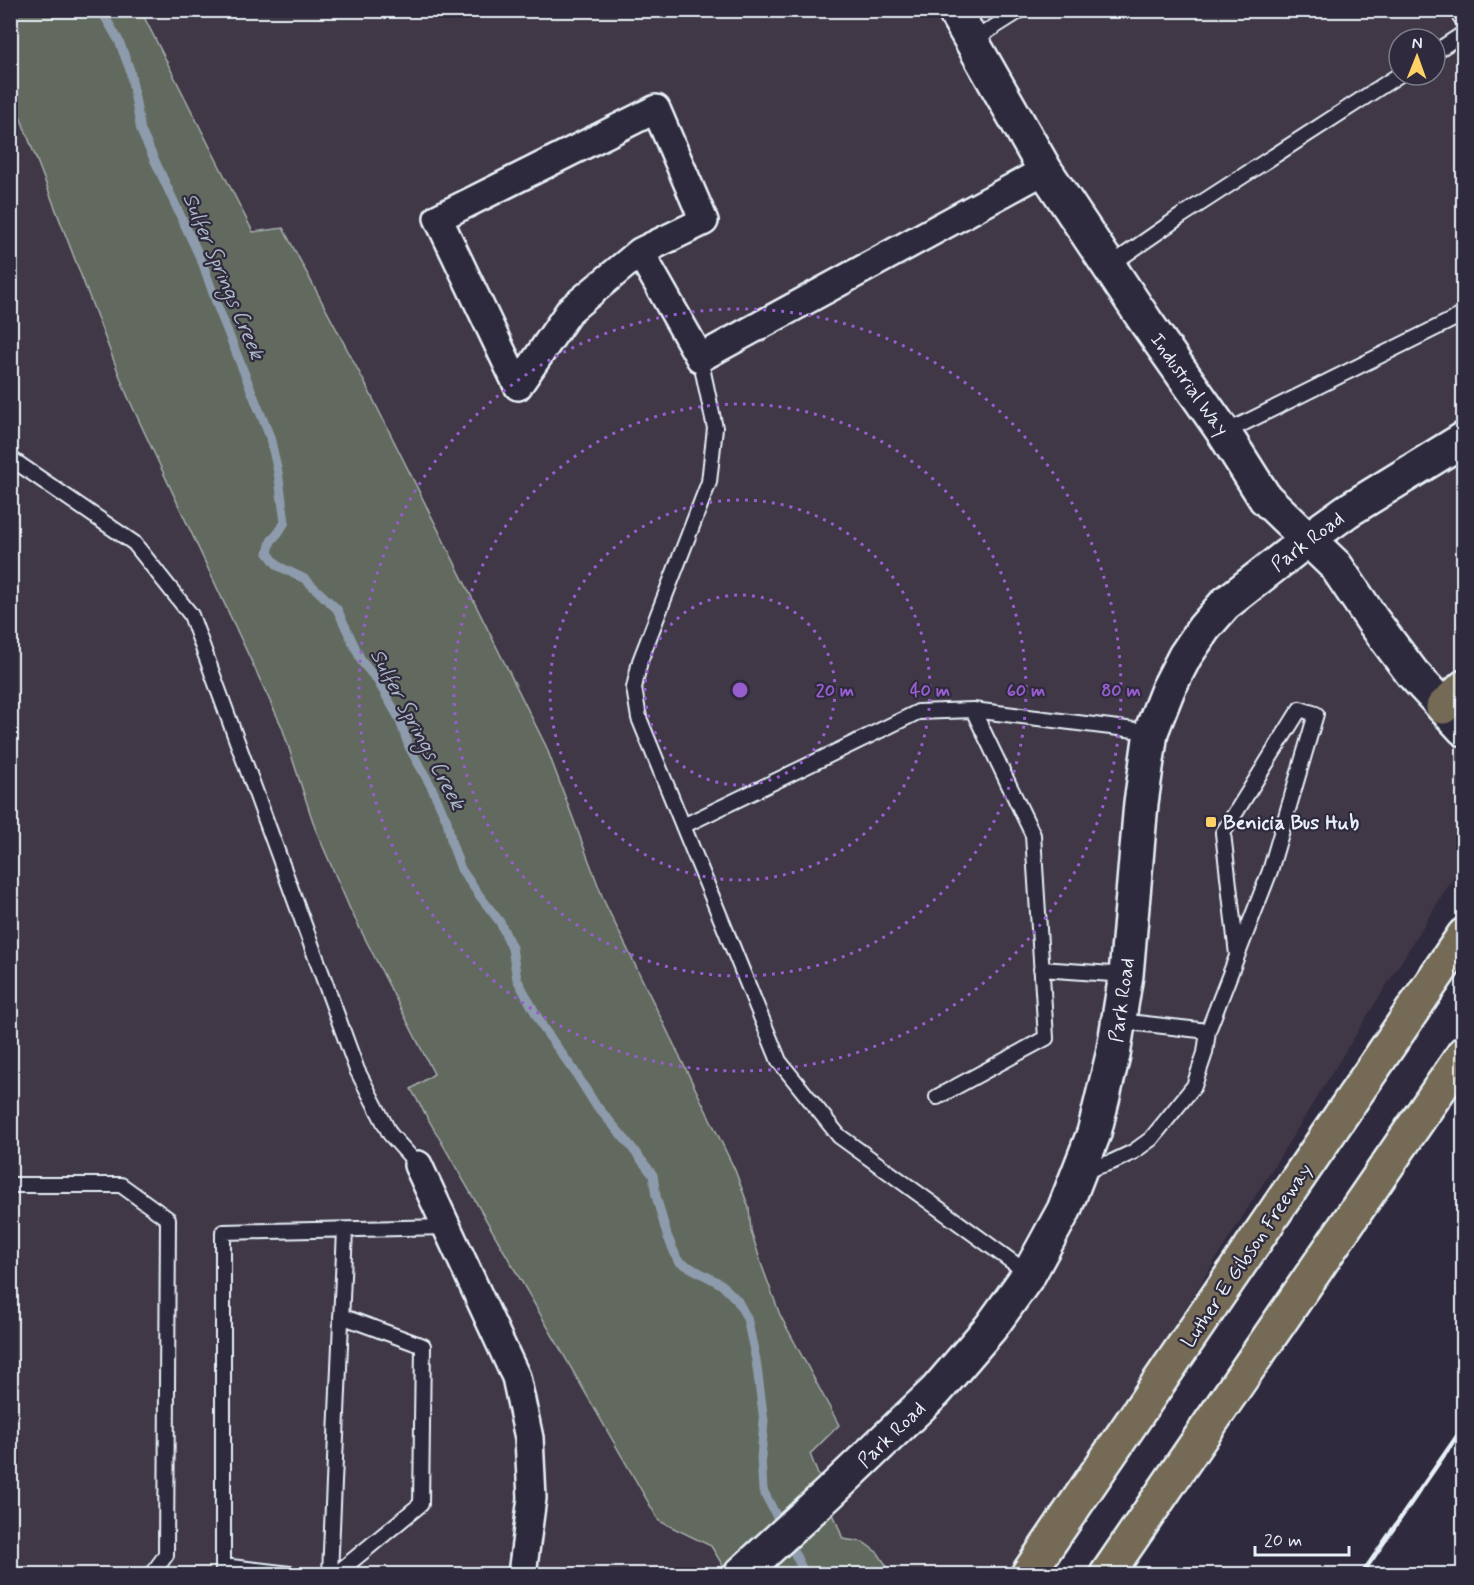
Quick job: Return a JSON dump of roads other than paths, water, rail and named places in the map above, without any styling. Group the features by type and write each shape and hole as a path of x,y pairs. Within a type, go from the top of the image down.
{"highway":[{"name":"Luther E Gibson Freeway","path":"1028,1575 1464,935"},
{"path":"1107,1575 1464,1053"}],"street":[{"name":"Industrial Way","path":"954,10 1046,170 1146,322 1224,433 1265,498 1336,566 1412,673 1457,707"},
{"path":"656,109 704,220 640,252 570,310 518,386 438,218 656,109"},
{"path":"640,252 700,358 1046,170"},
{"name":"Park Road","path":"741,1575 936,1391 991,1327 1029,1274 1064,1210 1094,1133 1113,1055 1126,975 1141,803 1151,732 1168,689 1185,656 1204,628 1225,604 1308,539 1347,511 1464,439"},
{"path":"418,1165 516,1377 529,1438 532,1498 522,1575"}],"lane":[{"path":"972,41 1021,10"},
{"path":"1456,10 1464,22"},
{"path":"1447,44 1464,33"},
{"path":"1109,266 1181,216 1387,83"},
{"path":"1224,433 1464,314"},
{"path":"700,358 715,428 710,482 640,661 634,688 639,718 779,1061 839,1136 1029,1274"},
{"path":"10,458 134,543 191,615 357,1070 390,1134 418,1165"},
{"path":"1079,1173 1133,1152 1151,1138 1194,1086 1205,1053 1208,1031 1270,870 1316,714 1300,709 1223,833 1237,955"},
{"path":"683,826 918,712 973,710 1151,732"},
{"path":"937,1097 1046,1038 1033,835 973,710"},
{"path":"1041,969 1126,975"},
{"path":"1119,1021 1208,1031"},
{"path":"10,1185 121,1185 168,1219 166,1555 152,1575"},
{"path":"290,1575 223,1570 223,1232 447,1227"},
{"path":"330,1575 345,1230"},
{"path":"336,1575 421,1504 423,1346 341,1316"}],"waterway":[{"name":"Sulfer Springs Creek","path":"101,10 119,41 130,70 141,131 203,264 270,437 285,522 271,541 268,553 278,566 305,579 337,609 362,662 377,680 399,718 409,747 447,821 461,869 500,922 512,948 517,979 544,1029 595,1104 653,1175 656,1196 667,1235 678,1261 721,1284 737,1300 747,1318 756,1360 764,1421 761,1458 763,1490 782,1527"},
{"name":"Sulfer Springs Creek","path":"788,1540 805,1574"}],"railway":[{"path":"1362,1574 1464,1426"}],"place":[{"name":"Benicia Bus Hub","path":"1211,822"}]}
